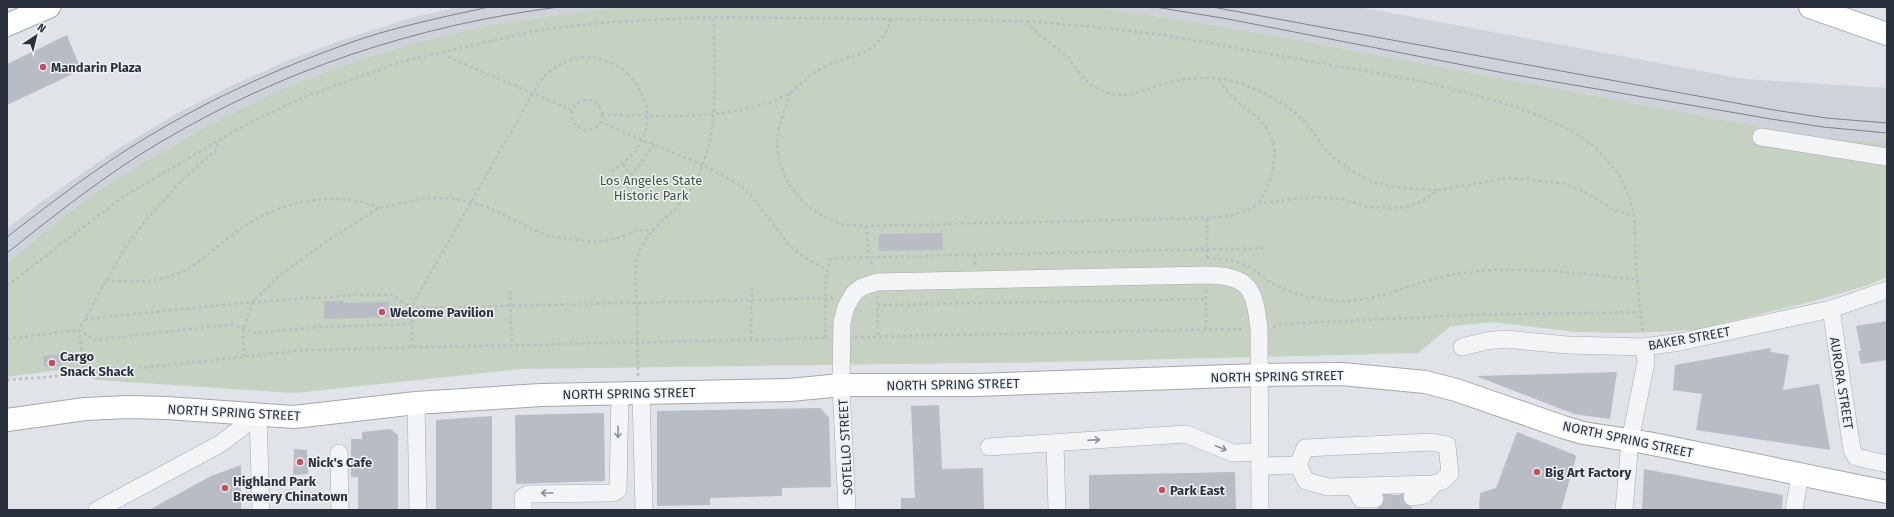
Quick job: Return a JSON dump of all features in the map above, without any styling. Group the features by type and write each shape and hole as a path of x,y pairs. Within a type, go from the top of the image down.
{"main road":[{"path":"7,25 49,7"},
{"path":"1810,7 1887,34"},
{"name":"NORTH SPRING STREET","path":"7,420 85,409 127,407 167,408 294,417 416,403 541,395 790,390 841,385 976,385 1259,375 1342,374 1425,382 1491,401 1562,427 1887,492"}],"street":[{"path":"1762,137 1887,157"},
{"path":"850,300 862,287 877,282 1224,276 1234,278 1244,284 1250,291 1255,301 1259,328 1260,510"},
{"name":"BAKER STREET","path":"1462,347 1486,341 1505,339 1567,345 1644,347 1680,342 1831,309 1887,290"},
{"name":"SOTELLO STREET","path":"847,510 841,385 842,322 850,300"},
{"name":"AURORA STREET","path":"1831,309 1852,450 1856,457 1887,464"},
{"path":"1624,510 1630,441 1646,362 1644,347"},
{"path":"523,510 523,497 528,494 614,493 618,490 633,393"},
{"path":"633,393 644,510"},
{"path":"416,403 418,510"},
{"path":"97,510 220,444 258,415"},
{"path":"258,415 261,510"},
{"path":"989,447 1186,434 1234,453 1298,465"},
{"path":"1431,442 1447,445 1450,474 1442,481 1434,484 1328,487 1306,481 1298,465 1305,448 1431,442"},
{"path":"1055,443 1057,510"},
{"path":"339,453 340,510"},
{"path":"1794,510 1800,475"},
{"path":"1412,497 1424,494 1434,484"},
{"path":"1354,487 1361,499 1375,499"}],"path":[{"path":"633,393 638,341 636,273 639,253 652,230 677,208 699,177 703,165 710,140 713,114 714,17"},
{"path":"7,286 120,199 219,140 251,122 309,95 404,61 539,30 609,22 714,17 1027,20 1170,36 1421,80 1500,102 1538,115 1566,128 1586,140 1599,151 1620,176 1630,199 1634,215 1637,279 1644,347"},
{"path":"602,115 713,114 764,105 790,94 810,76 824,67 868,51 882,36 892,18"},
{"path":"1027,20 1033,30 1058,49 1083,77 1094,86 1106,92 1118,95 1132,95 1171,82 1207,78 1233,81 1254,88 1275,98 1306,124 1328,151 1357,174 1376,183 1395,188 1438,190 1508,178 1562,183 1581,190 1614,210 1634,215"},
{"path":"444,52 450,58 572,110"},
{"path":"412,347 411,324 413,304 532,94 549,70 561,63 575,58 591,57 607,60 628,74 642,93 647,110 646,130 640,147 623,164 611,171"},
{"path":"1219,80 1230,94 1262,122 1270,136 1274,149 1273,174 1270,184 1258,204"},
{"path":"790,94 780,124 777,141 780,160 785,176 803,203 817,213 844,224 867,226 1207,218 1229,216 1248,210 1258,204 1297,198 1318,197 1342,199 1368,207 1390,208 1407,206 1423,201 1438,190"},
{"path":"592,100 599,106 602,115 600,122 593,129 583,130 574,124 572,120 572,110 578,102 592,100"},
{"path":"600,122 703,165 740,185 753,198 790,246 804,257 827,270"},
{"path":"84,374 78,330 106,280 125,248 145,221 184,178 215,151 219,140"},
{"path":"623,164 629,173 632,174 640,166 654,144"},
{"path":"244,357 243,329 253,302 279,276 330,238 379,208 427,198 449,198 487,207 548,236 592,242 611,240 641,230 652,230"},
{"path":"106,280 126,282 144,281 164,278 183,271 216,249 241,228 261,216 296,203 338,199 364,201 379,208"},
{"path":"1207,218 1207,262"},
{"path":"867,226 868,257 877,274"},
{"path":"825,338 827,270 830,260 834,258 1264,248"},
{"path":"1207,258 1241,263 1278,286 1293,292 1316,299 1340,301 1370,298 1433,278 1458,273 1492,270 1565,273 1637,279"},
{"path":"1206,285 1206,329"},
{"path":"751,339 752,286"},
{"path":"510,291 512,345"},
{"path":"877,291 878,336"},
{"path":"85,318 321,296 391,295 413,308 826,298 841,298 850,300"},
{"path":"877,305 1206,298"},
{"path":"1267,328 1280,327 1285,324 1466,315 1640,312"},
{"path":"7,339 78,330 95,340 232,324 254,333 319,327 411,324"},
{"path":"851,337 1248,328"},
{"path":"7,380 84,374 305,350 638,341 834,338"}],"shaded area":[{"path":"459,7 646,7 538,17 463,31 386,51 316,76 244,107 176,143 136,167 105,186 74,209 7,263 7,229 37,205 116,150 176,114 231,86 291,59 339,41 414,17"},
{"path":"1088,7 1359,7 1744,79 1887,88 1887,143 1829,138 1777,130 1254,32 1183,20"}],"green space":[{"name":"Los Angeles State Historic Park","path":"646,7 1090,7 1254,32 1777,130 1829,138 1887,143 1887,277 1869,285 1810,302 1695,330 1633,333 1576,332 1494,322 1451,326 1418,353 1055,362 522,369 294,393 97,380 76,371 64,373 59,370 7,377 7,263 91,196 155,156 213,123 271,95 331,70 391,50 453,34 516,21 580,12"}],"building":[{"name":"Mandarin Plaza","path":"67,35 81,70 7,105 7,64"},
{"path":"943,233 943,250 879,251 879,234"},
{"path":"324,301 343,301 344,303 389,302 391,317 324,319"},
{"path":"1887,321 1887,360 1861,364 1858,351 1861,351 1856,326"},
{"path":"1770,348 1771,352 1789,355 1783,390 1819,384 1830,450 1696,430 1702,394 1673,390 1675,365"},
{"name":"Cargo Snack Shack","path":"60,354 61,366 44,367 43,356"},
{"path":"1617,372 1610,419 1574,414 1476,376"},
{"path":"939,405 942,469 983,468 984,510 901,510 901,498 915,498 911,406"},
{"path":"820,408 829,417 831,487 782,488 782,496 710,498 710,505 657,506 657,411"},
{"path":"604,413 605,481 516,484 515,415"},
{"path":"492,416 492,509 436,510 436,420"},
{"path":"390,429 398,435 398,510 358,510 358,477 351,477 351,439 362,439 362,432"},
{"name":"Big Art Factory","path":"1517,432 1575,455 1576,457 1561,510 1479,510 1480,493 1496,488"},
{"name":"Nick's Cafe","path":"294,449 307,450 308,474 293,475"},
{"path":"241,465 241,510 149,510 211,476"},
{"path":"1644,469 1783,495 1782,510 1642,510"},
{"name":"Park East","path":"1235,472 1236,510 1089,510 1089,475"},
{"path":"1384,495 1402,495 1404,503 1412,507 1413,510 1376,510 1383,504"}],"tunnel":[{"path":"1375,499 1412,497"}],"tram line":[{"path":"7,237 74,186 126,150 197,109 251,82 335,48 379,33 489,7"},
{"path":"7,253 81,195 119,168 205,117 253,93 352,54 402,39 506,15 559,7"},
{"path":"1155,7 1228,19 1504,73 1771,119 1823,127 1887,133"},
{"path":"1212,7 1774,110 1826,118 1887,123"}],"place":[{"name":"Mandarin Plaza","path":"43,67"},
{"name":"Welcome Pavilion","path":"382,312"},
{"name":"Cargo Snack Shack","path":"52,363"},
{"name":"Nick's Cafe","path":"300,462"},
{"name":"Big Art Factory","path":"1537,472"},
{"name":"Highland Park Brewery Chinatown","path":"225,488"},
{"name":"Park East","path":"1162,490"}]}
